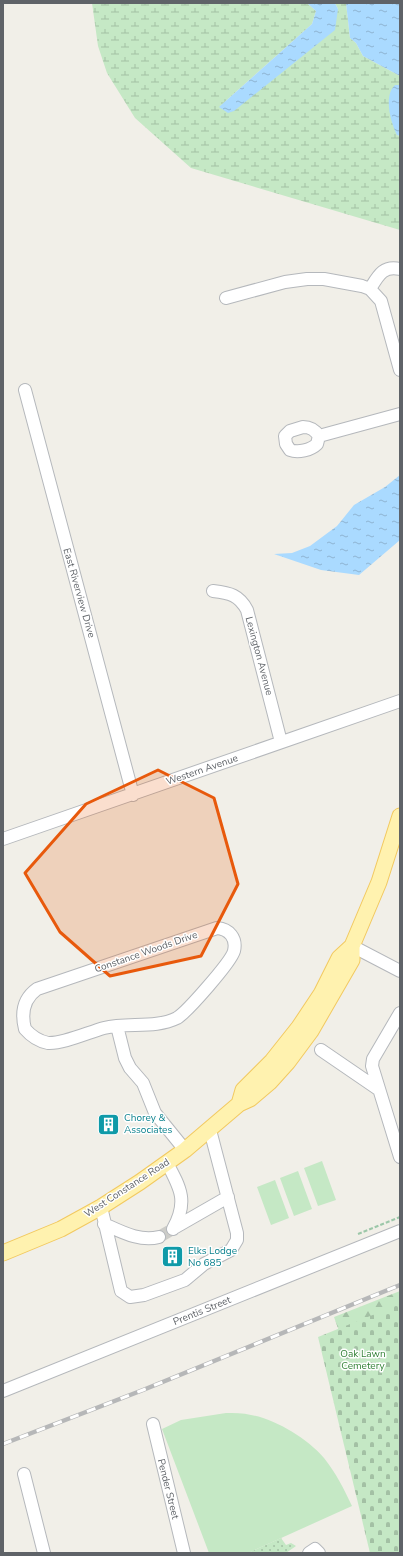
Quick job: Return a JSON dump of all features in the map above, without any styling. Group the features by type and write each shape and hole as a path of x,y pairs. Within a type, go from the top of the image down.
{"main road":[{"name":"West Constance Road","path":"3,1253 61,1229 101,1207 185,1150 239,1104 250,1099 270,1082 288,1062 311,1031 352,960 352,946 379,882 400,816"}],"street":[{"path":"370,289 378,275 384,270 391,268 400,269"},
{"path":"226,298 285,282 306,279 324,279 362,286 370,289 381,301 400,370"},
{"name":"East Riverview Drive","path":"25,390 133,795"},
{"path":"319,436 400,414"},
{"name":"Lexington Avenue","path":"213,591 237,596 247,610 281,742"},
{"name":"Western Avenue","path":"3,839 400,701"},
{"name":"Constance Woods Drive","path":"217,928 224,928 229,932 235,944 232,954 185,1012 168,1022 117,1026 49,1043 38,1040 25,1029 23,1010 25,1000 37,989 217,928"},
{"path":"352,946 400,971"},
{"path":"400,1013 373,1059 372,1066 378,1089 398,1140 400,1157"},
{"path":"117,1026 125,1058 130,1068 143,1083 155,1113 185,1150"},
{"path":"320,1050 378,1089"},
{"path":"101,1207 120,1291 130,1297 137,1297 185,1280 204,1264 231,1250 237,1240 237,1233 210,1130"},
{"path":"167,1163 178,1182 182,1198 180,1216 172,1229 228,1197"},
{"path":"104,1224 131,1235 151,1239 159,1237"},
{"name":"Prentis Street","path":"3,1391 400,1231"},
{"name":"Pender Street","path":"153,1424 184,1553"},
{"path":"24,1474 44,1553"},
{"path":"310,1553 315,1549 319,1553"}],"highlighted area":[{"path":"158,770 214,798 238,884 201,956 110,976 60,932 25,873 86,804"}],"green space":[{"path":"92,3 307,3 316,11 312,24 219,107 338,9 335,3 346,3 350,38 356,43 363,56 400,76 400,85 395,85 397,135 400,136 400,230 191,168 135,118 107,73 98,46"},
{"path":"322,1161 336,1200 318,1206 304,1168"},
{"path":"298,1171 312,1209 294,1216 280,1178"},
{"path":"275,1180 289,1218 271,1225 257,1187"},
{"path":"400,1291 400,1315 341,1337 334,1317"},
{"name":"Oak Lawn Cemetery","path":"400,1304 400,1553 370,1553 318,1337"},
{"path":"226,1413 245,1414 260,1417 280,1425 300,1437 324,1458 340,1481 352,1506 248,1553 209,1553 162,1429 181,1420"},
{"path":"281,1538 286,1545 291,1543 296,1546 286,1553 248,1553"}],"water":[{"path":"307,3 335,3 338,9 335,30 234,111 228,113 219,107 312,24 316,11"},
{"path":"346,3 400,3 400,76 363,56 356,43 350,38"},
{"path":"395,85 400,85 400,136 397,135 389,110 389,96"},
{"path":"400,475 400,540 359,575 321,570 274,554 292,553 310,546 337,526 354,505 385,487"}],"tunnel":[{"path":"159,1237 171,1230"}],"railway":[{"path":"3,1444 143,1390 400,1285"}],"place":[{"name":"Chorey & Associates","path":"109,1124"},
{"name":"Elks Lodge No 685","path":"172,1257"}]}
